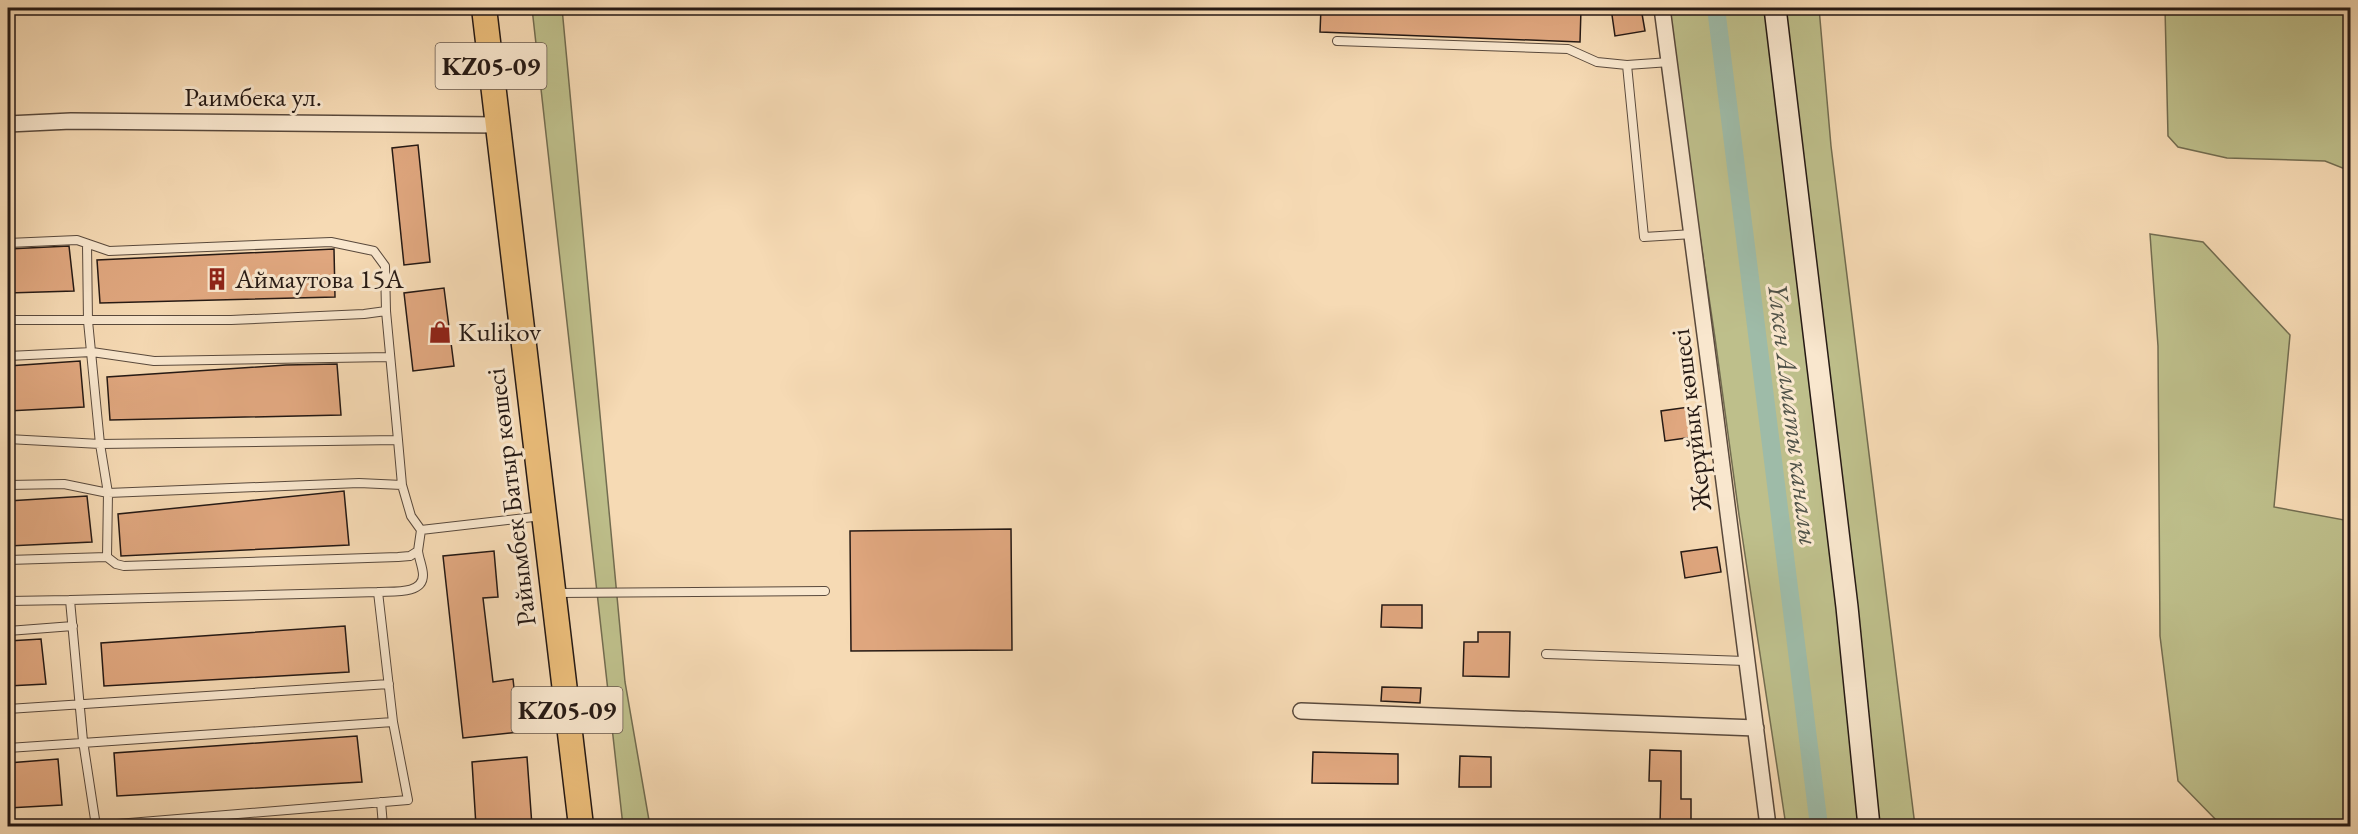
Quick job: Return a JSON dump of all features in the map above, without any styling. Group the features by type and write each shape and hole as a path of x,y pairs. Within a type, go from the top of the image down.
{"main road":[{"name":"KZ05-09","path":"484,8 498,125"},
{"name":"Райымбек Батыр көшесі","path":"498,125 581,826"}],"street":[{"name":"Жерұйық көшесі","path":"1662,8 1768,826"},
{"path":"1775,8 1847,607 1869,826"},
{"name":"Раимбека ул.","path":"8,123 82,121 498,125"},
{"path":"1300,711 1756,728"}],"lane":[{"path":"1337,41 1568,49 1597,62 1627,65 1670,62"},
{"path":"1627,65 1644,237 1693,234"},
{"path":"8,243 76,240 109,251 331,242 374,251 385,266 386,311 402,485 411,516 421,530 418,551 423,576 421,583 414,589 378,592 8,601"},
{"path":"87,244 88,321 100,444 108,493 107,557"},
{"path":"8,320 231,321 386,311"},
{"path":"8,356 92,352 154,361 390,357"},
{"path":"8,439 100,444 398,440"},
{"path":"8,485 64,484 108,493 359,483 402,485"},
{"path":"421,530 544,516"},
{"path":"8,560 107,557 116,564 124,566 398,557 410,556 418,551"},
{"path":"552,593 825,591"},
{"path":"70,600 83,741 96,826 408,800 393,722 378,592"},
{"path":"8,631 73,626"},
{"path":"1546,654 1745,661"},
{"path":"8,709 389,684"},
{"path":"8,748 83,741 393,722"},
{"path":"381,802 382,826"}],"green space":[{"path":"532,8 562,8 625,682 650,826 623,826"},
{"path":"1666,8 1819,8 1831,146 1915,826 1786,826"},
{"path":"2165,8 2350,8 2350,171 2325,161 2227,158 2178,147 2168,136"},
{"path":"2150,234 2203,242 2290,335 2274,507 2350,521 2350,826 2222,826 2178,781 2160,636 2158,346"}],"building":[{"path":"1321,8 1581,9 1580,42 1320,32"},
{"path":"1611,8 1641,8 1645,31 1615,36"},
{"path":"418,145 430,262 404,265 392,148"},
{"path":"69,246 74,291 8,293 8,249"},
{"name":"Аймаутова 15А","path":"334,249 335,297 100,303 97,260"},
{"path":"444,288 454,366 413,371 404,293"},
{"path":"80,361 84,407 8,411 8,366"},
{"path":"337,364 341,415 110,420 107,377 286,365"},
{"path":"1689,407 1693,437 1665,441 1661,411"},
{"path":"344,491 349,545 121,556 118,514"},
{"path":"87,496 92,542 8,546 8,501"},
{"path":"1011,529 1012,650 851,651 850,531"},
{"path":"1717,547 1721,572 1685,578 1681,552"},
{"path":"494,551 498,597 483,598 493,682 513,679 519,732 463,738 443,556"},
{"path":"1382,605 1422,605 1422,628 1381,627"},
{"path":"345,626 349,672 104,686 101,643"},
{"path":"1478,632 1510,632 1509,677 1463,676 1464,642 1478,642"},
{"path":"41,639 46,684 8,686 8,641"},
{"path":"1382,687 1421,688 1420,703 1381,701"},
{"path":"357,736 362,782 117,796 114,753"},
{"path":"1650,750 1681,751 1681,799 1691,799 1691,826 1660,826 1661,781 1649,781"},
{"path":"1313,752 1398,754 1398,784 1312,783"},
{"path":"1460,756 1491,757 1491,787 1459,787"},
{"path":"527,757 532,826 476,826 472,762"},
{"path":"58,759 62,805 8,808 8,763"}],"waterway":[{"name":"Үлкен Алматы каналы","path":"1716,8 1819,826"}],"place":[{"name":"Аймаутова 15А","path":"217,279"},
{"name":"Kulikov","path":"440,332"}]}
